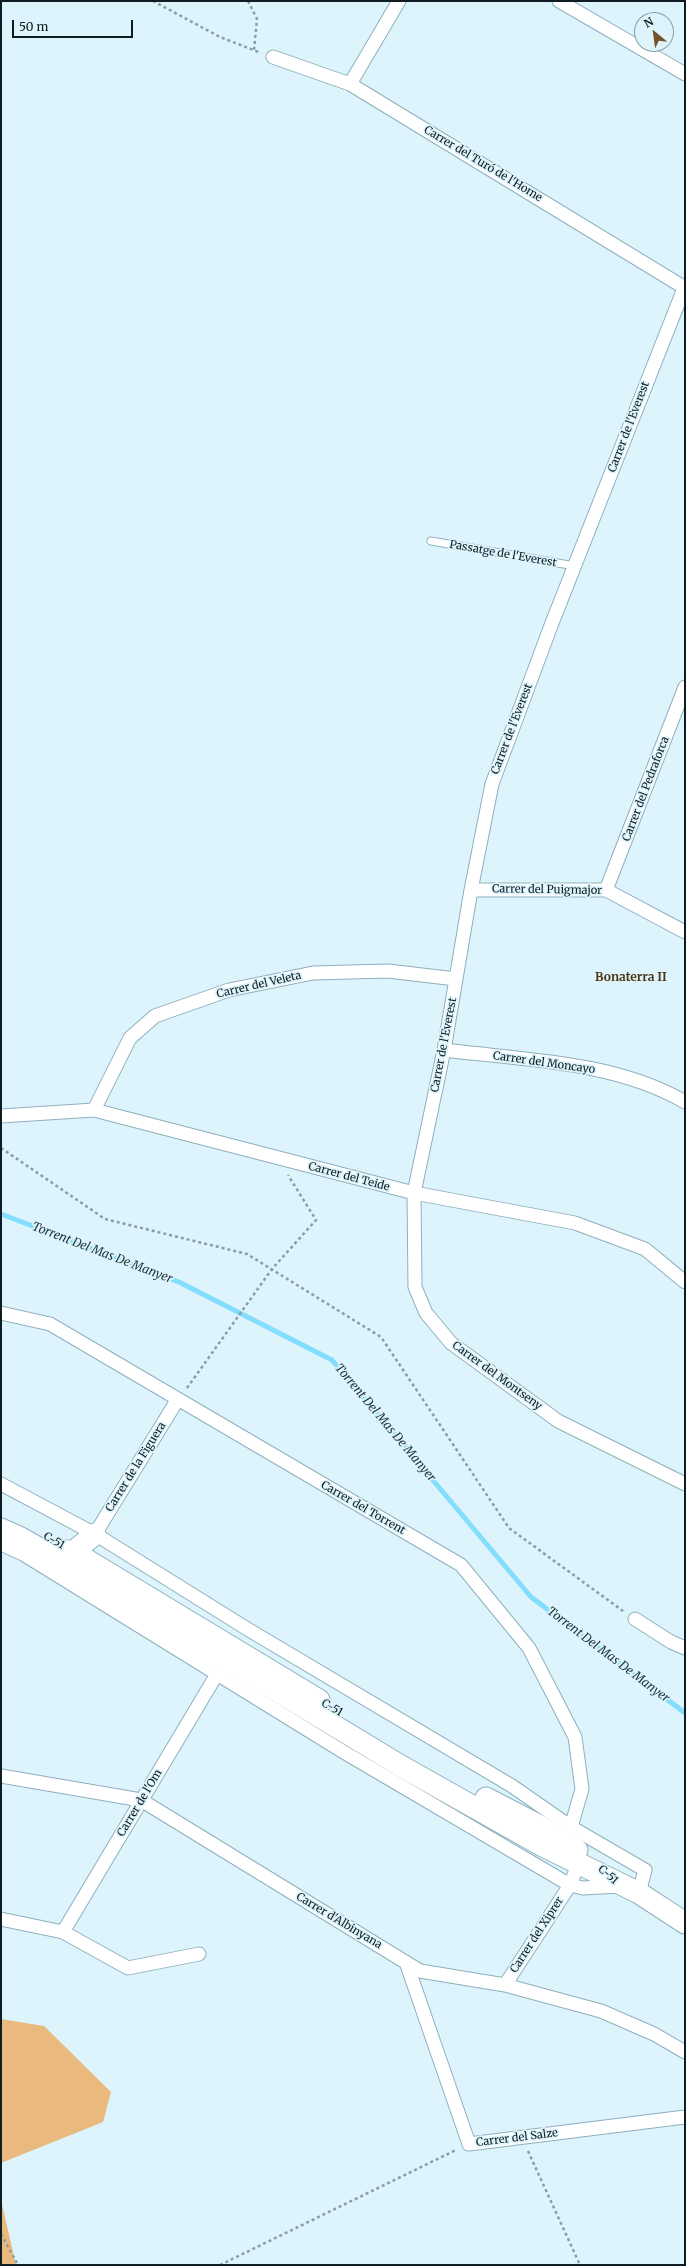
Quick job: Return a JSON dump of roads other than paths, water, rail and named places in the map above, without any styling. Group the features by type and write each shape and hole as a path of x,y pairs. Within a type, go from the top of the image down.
{"main road":[{"name":"C-51","path":"1,1514 73,1552 138,1590 458,1783 502,1806 563,1831 585,1855 630,1889"},
{"path":"1,1523 63,1552 73,1552 95,1534"},
{"name":"C-51","path":"1,1529 22,1538 85,1575 223,1668 578,1864 630,1889"},
{"path":"223,1668 242,1663 335,1718 360,1725"},
{"path":"502,1806 518,1823 572,1855 578,1864"},
{"path":"630,1889 685,1923"}],"street":[{"path":"350,84 399,1"},
{"path":"559,1 685,74"},
{"name":"Carrer del Turó de l'Home","path":"273,57 350,84 685,287"},
{"name":"Carrer de l'Everest","path":"414,1193 444,1050 471,890 492,784 575,566 685,287"},
{"name":"Carrer del Pedraforca","path":"606,890 685,687"},
{"name":"Carrer del Puigmajor","path":"471,890 606,890 685,932"},
{"name":"Carrer del Veleta","path":"94,1110 130,1038 155,1016 229,990 313,973 388,971 456,979"},
{"name":"Carrer del Moncayo","path":"444,1050 594,1069 666,1092 685,1102"},
{"name":"Carrer del Teide","path":"1,1116 94,1110 414,1193 575,1223 645,1249 685,1282"},
{"name":"Carrer del Montseny","path":"414,1193 415,1287 426,1313 451,1343 558,1421 685,1484"},
{"name":"Carrer del Torrent","path":"1,1312 50,1324 462,1565 529,1648 575,1737 582,1789 563,1831"},
{"name":"Carrer de la Figuera","path":"95,1534 178,1399"},
{"path":"1,1484 95,1534 249,1630 512,1786 563,1831 645,1870 630,1889 583,1888 570,1885 342,1751 223,1668 23,1554 1,1544"},
{"path":"635,1619 672,1642 685,1648"},
{"name":"Carrer de l'Om","path":"63,1932 141,1800 223,1668"},
{"name":"Carrer d'Albinyana","path":"1,1776 141,1800 420,1971 505,1986 601,2011 654,2034 685,2052"},
{"path":"512,1786 563,1831"},
{"name":"Carrer del Xiprer","path":"505,1986 570,1885 578,1864"},
{"path":"1,1919 63,1932 128,1968 200,1954"},
{"name":"Carrer del Salze","path":"406,1962 470,2144 685,2117"}],"lane":[{"name":"Passatge de l'Everest","path":"431,542 575,566"}],"waterway":[{"name":"Torrent Del Mas De Manyer","path":"1,1214 179,1282 332,1360 531,1597 685,1713"}],"district":[{"name":"Bonaterra II","path":"631,978"}]}
